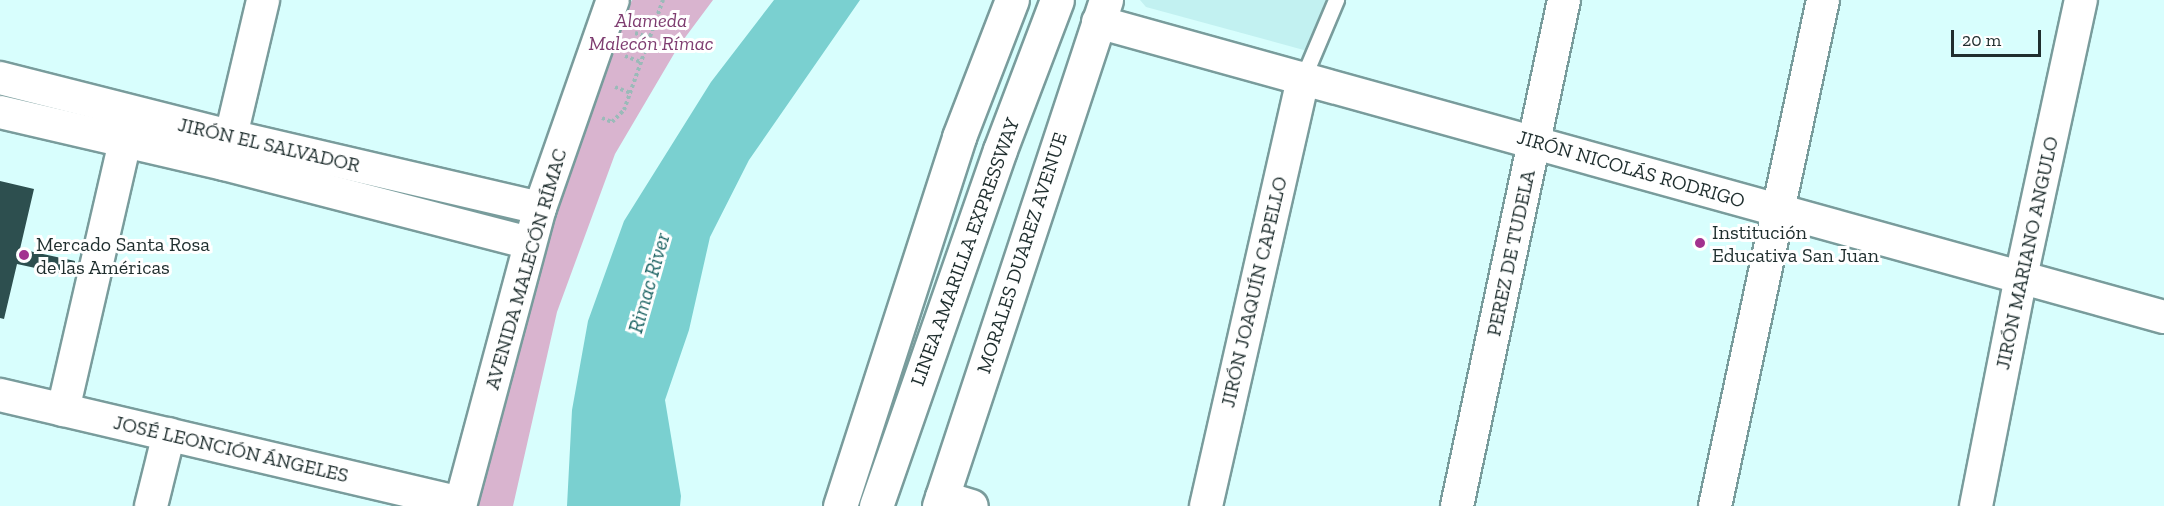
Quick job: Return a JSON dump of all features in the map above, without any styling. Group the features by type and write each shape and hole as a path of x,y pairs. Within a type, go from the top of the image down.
{"main road":[{"name":"LINEA AMARILLA EXPRESSWAY","path":"840,506 959,137 1012,0"},
{"name":"LINEA AMARILLA EXPRESSWAY","path":"876,506 1000,150 1057,0"},
{"name":"MORALES DUAREZ AVENUE","path":"951,503 1102,11"}],"street":[{"path":"227,150 263,0"},
{"name":"AVENIDA MALECÓN RÍMAC","path":"461,505 529,243 613,0"},
{"name":"PEREZ DE TUDELA","path":"1457,506 1564,0"},
{"path":"1715,506 1776,210 1823,0"},
{"name":"JIRÓN MARIANO ANGULO","path":"1976,506 2021,277 2081,0"},
{"name":"JIRÓN NICOLÁS RODRIGO","path":"1102,11 1303,78 2164,317"},
{"name":"JIRÓN EL SALVADOR","path":"0,78 529,243"},
{"name":"JIRÓN JOAQUÍN CAPELLO","path":"1206,506 1303,78"},
{"name":"JIRÓN EL SALVADOR","path":"0,112 125,141 227,150 540,208"},
{"path":"63,410 125,141"},
{"name":"JOSÉ LEONCIÓN ÁNGELES","path":"0,395 461,505"},
{"path":"151,506 169,434"}],"lane":[{"path":"1303,78 1336,0"}],"path":[{"path":"593,115 612,122 624,110 663,0"},
{"path":"619,54 641,62"},
{"path":"606,84 631,93"}],"shaded area":[{"path":"1140,0 1331,0 1311,52 1146,7"}],"green space":[{"name":"Alameda Malecón Rímac","path":"632,0 713,0 678,47 615,154 557,312 513,506 472,506 562,169"}],"water":[{"name":"Rimac River","path":"774,0 860,0 749,160 710,237 689,330 665,400 681,496 680,506 567,506 572,410 588,321 624,221 711,82"}],"building":[{"name":"Mercado Santa Rosa de las Américas","path":"0,181 34,189 20,249 75,261 72,276 17,264 4,319 0,318"}],"place":[{"name":"Institución Educativa San Juan","path":"1700,243"},
{"name":"Mercado Santa Rosa de las Américas","path":"24,255"}]}
